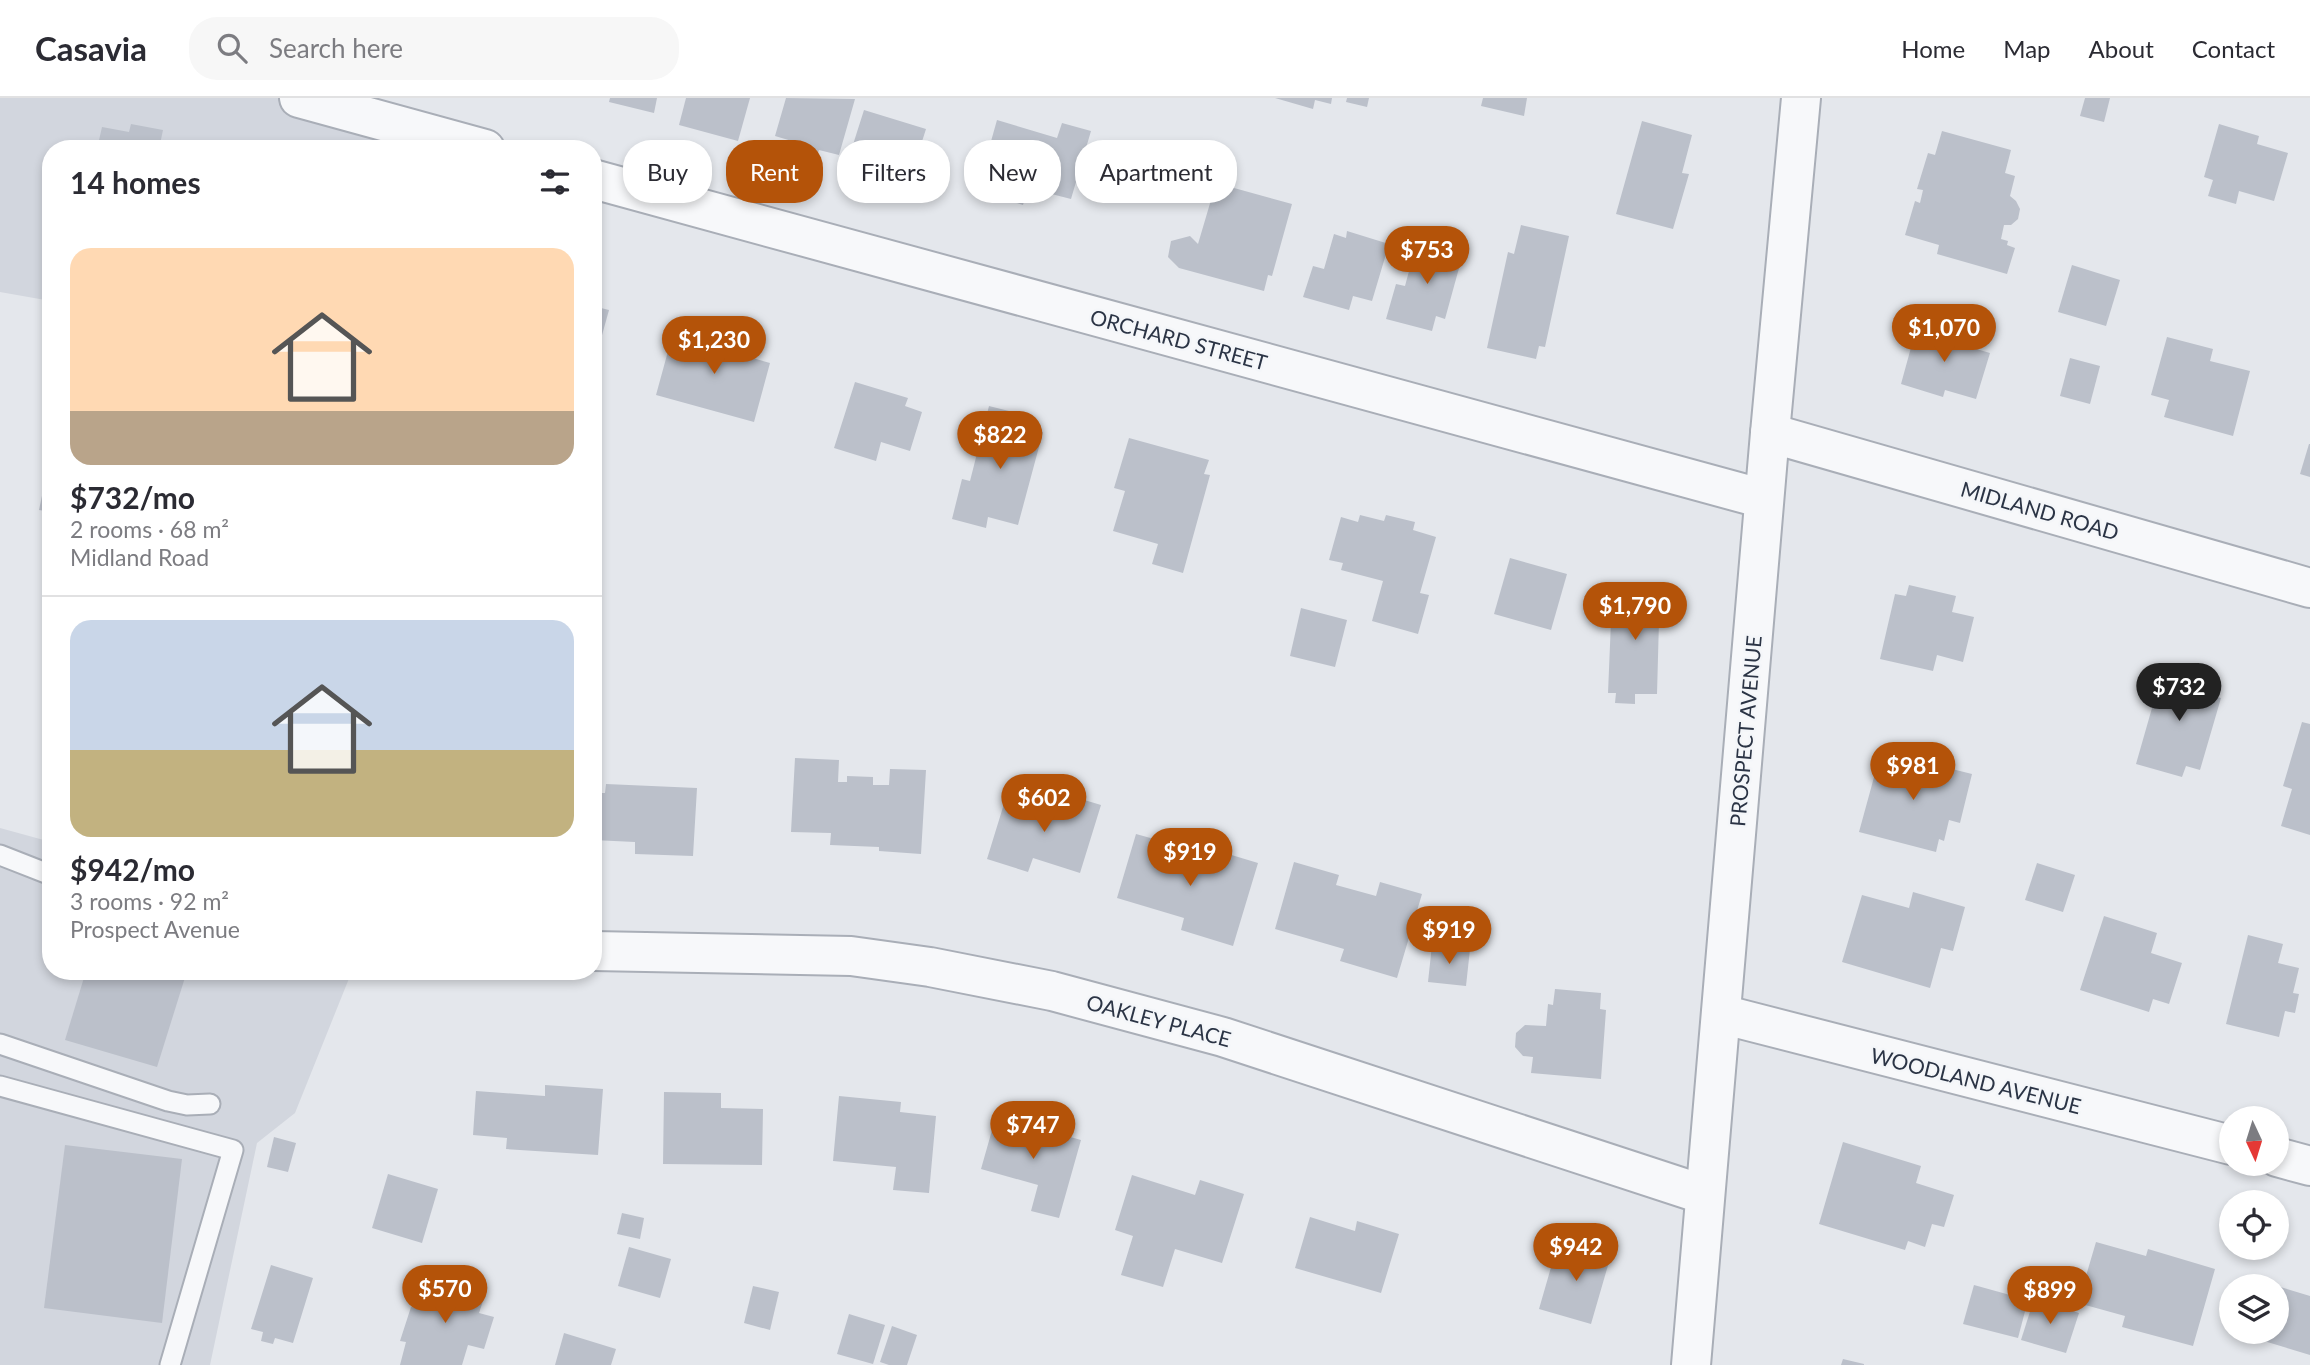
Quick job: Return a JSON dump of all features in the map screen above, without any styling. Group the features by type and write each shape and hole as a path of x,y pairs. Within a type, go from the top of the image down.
{"street":[{"path":"299,98 452,140"},
{"name":"PROSPECT AVENUE","path":"1691,1365 1764,499 1801,98"},
{"name":"ORCHARD STREET","path":"602,180 1764,499"},
{"name":"MIDLAND ROAD","path":"1770,433 2310,588"},
{"name":"OAKLEY PLACE","path":"602,951 851,956 930,967 1052,991 1223,1037 1705,1195"},
{"name":"WOODLAND AVENUE","path":"1721,1014 2219,1142"},
{"path":"2289,1160 2310,1166"}],"lane":[{"path":"0,855 42,871"},
{"path":"0,1044 168,1101 187,1105 210,1104"},
{"path":"0,1086 233,1150 170,1365"}],"shaded area":[{"path":"0,98 299,98 384,121 377,140 42,140 42,299 0,292"},
{"path":"0,828 42,840 42,980 348,980 295,1113 257,1143 210,1365 0,1365"}],"building":[{"path":"610,98 657,98 654,113 609,102"},
{"path":"686,98 750,98 738,140 679,125"},
{"path":"786,98 855,99 843,140 837,140 837,154 823,151 823,140 788,140 775,136"},
{"path":"1275,98 1332,98 1331,104 1315,100 1313,109"},
{"path":"1347,98 1369,98 1367,107 1346,102"},
{"path":"1483,98 1527,98 1524,116 1481,106"},
{"path":"2085,98 2110,98 2104,122 2080,116"},
{"path":"864,110 926,129 922,140 854,140"},
{"path":"997,120 1057,138 1062,123 1091,131 1088,140 1075,140 1075,185 1071,199 1061,196 1061,140 991,140"},
{"path":"1642,121 1692,135 1682,173 1689,174 1673,229 1616,214"},
{"path":"131,124 163,130 161,140 99,140 102,127 129,132"},
{"path":"2219,124 2259,136 2257,144 2288,153 2274,201 2239,191 2236,204 2208,196 2213,180 2204,177"},
{"path":"1942,131 2011,150 2005,173 2015,176 2010,196 2020,209 2018,219 2011,225 2004,225 2001,239 2008,241 2007,245 2015,248 2007,274 1937,254 1939,245 1905,235 1915,201 1920,203 1923,190 1917,189 1928,153 1935,155"},
{"path":"1237,189 1292,204 1272,276 1268,275 1264,291 1179,268 1168,257 1171,241 1190,236 1198,244 1210,203 1237,203"},
{"path":"1521,225 1569,236 1545,347 1539,346 1536,359 1487,348 1508,252 1514,254"},
{"path":"1347,231 1389,244 1372,301 1353,296 1349,310 1303,297 1313,266 1324,269 1334,234 1346,238"},
{"path":"1418,238 1464,250 1445,319 1436,316 1432,331 1386,319 1396,284 1405,286"},
{"path":"2072,265 2120,280 2106,326 2058,312"},
{"path":"602,308 609,310 602,335"},
{"path":"1918,322 1958,334 1956,343 1990,353 1976,399 1945,390 1943,397 1901,384"},
{"path":"673,333 715,346 719,335 745,342 742,355 770,363 754,422 656,395"},
{"path":"2167,337 2213,349 2210,361 2250,371 2233,436 2164,417 2169,400 2151,395"},
{"path":"2070,358 2100,366 2090,404 2060,396"},
{"path":"855,382 908,398 905,406 922,412 910,451 881,442 876,461 834,448"},
{"path":"989,406 1029,416 1027,427 1043,432 1018,525 988,517 986,528 952,519 962,479 970,481"},
{"path":"1129,438 1209,460 1204,474 1210,475 1183,573 1152,564 1158,544 1113,531 1125,491 1114,488"},
{"path":"2310,444 2310,477 2300,474"},
{"path":"1360,515 1384,521 1386,515 1415,522 1413,530 1436,537 1420,593 1429,595 1418,634 1372,621 1383,581 1341,570 1343,563 1329,560 1341,517 1358,522"},
{"path":"1510,558 1567,574 1551,630 1494,614"},
{"path":"1617,582 1660,584 1657,694 1635,694 1635,704 1615,703 1616,693 1608,693 1611,621 1616,621"},
{"path":"1909,585 1956,596 1952,612 1974,617 1963,662 1937,655 1933,671 1880,659 1895,594 1906,596"},
{"path":"1301,608 1347,620 1335,667 1290,656"},
{"path":"2164,666 2214,680 2210,695 2221,698 2200,770 2186,766 2182,777 2136,764"},
{"path":"2302,722 2310,724 2310,835 2281,826 2292,789 2283,786"},
{"path":"1882,748 1917,757 1913,772 1941,779 1944,767 1972,774 1960,823 1949,820 1944,841 1939,839 1936,852 1859,832"},
{"path":"795,758 839,760 838,782 847,782 847,776 873,777 873,785 889,785 890,769 926,770 921,854 879,851 879,847 830,845 831,833 791,832"},
{"path":"606,784 697,788 693,856 635,854 635,842 602,840 602,793 605,793"},
{"path":"1007,794 1066,812 1071,796 1101,805 1080,873 1033,858 1028,872 987,859"},
{"path":"1136,834 1172,844 1169,854 1211,866 1215,850 1258,863 1233,946 1181,930 1184,918 1117,898"},
{"path":"1294,862 1339,875 1336,885 1376,896 1380,882 1422,894 1397,978 1340,961 1344,949 1275,929"},
{"path":"2037,863 2075,875 2063,912 2025,900"},
{"path":"1913,892 1965,907 1953,951 1941,948 1930,988 1842,962 1862,895 1909,908"},
{"path":"2104,916 2157,933 2151,953 2182,963 2169,1004 2153,999 2149,1012 2080,990"},
{"path":"2248,935 2283,944 2278,963 2299,968 2293,993 2299,994 2295,1013 2285,1011 2279,1037 2226,1024"},
{"path":"1432,945 1470,949 1466,986 1428,982"},
{"path":"83,980 184,980 157,1067 65,1040"},
{"path":"1555,989 1601,993 1600,1009 1606,1010 1601,1079 1531,1073 1533,1057 1523,1056 1515,1047 1516,1033 1525,1025 1546,1026 1548,1004 1553,1005"},
{"path":"545,1085 603,1089 598,1155 506,1149 507,1138 473,1135 476,1091 545,1096"},
{"path":"664,1092 721,1093 721,1108 763,1109 762,1165 663,1164"},
{"path":"839,1096 901,1102 900,1112 936,1116 929,1193 893,1190 896,1167 833,1161"},
{"path":"996,1116 1081,1140 1059,1218 1031,1211 1038,1185 981,1169"},
{"path":"274,1137 296,1143 288,1172 267,1167"},
{"path":"1843,1142 1921,1166 1916,1183 1954,1195 1944,1227 1932,1224 1925,1247 1908,1241 1905,1250 1819,1224"},
{"path":"65,1145 182,1159 162,1323 44,1308"},
{"path":"388,1174 438,1189 422,1243 372,1228"},
{"path":"1132,1175 1195,1195 1200,1180 1244,1194 1222,1263 1175,1249 1163,1287 1121,1275 1133,1236 1115,1230"},
{"path":"622,1213 644,1218 640,1239 617,1234"},
{"path":"1310,1217 1355,1231 1357,1221 1399,1234 1381,1293 1295,1268"},
{"path":"1567,1242 1611,1255 1591,1324 1539,1309 1554,1257 1563,1260"},
{"path":"2096,1242 2146,1256 2148,1249 2215,1269 2193,1346 2122,1327 2125,1316 2078,1303"},
{"path":"629,1247 671,1259 660,1298 618,1286"},
{"path":"271,1265 313,1278 293,1343 275,1338 273,1344 261,1341 263,1332 251,1329"},
{"path":"427,1275 486,1292 479,1313 494,1317 484,1349 468,1345 462,1365 400,1365 406,1342 400,1341 411,1307 417,1308"},
{"path":"1974,1285 2028,1300 2018,1338 1963,1324"},
{"path":"753,1286 779,1292 770,1330 744,1323"},
{"path":"2289,1290 2310,1296 2310,1355 2274,1344 2289,1344"},
{"path":"2034,1299 2079,1313 2066,1353 2021,1340"},
{"path":"849,1314 885,1325 873,1364 837,1354"},
{"path":"892,1326 917,1335 907,1365 880,1362"},
{"path":"564,1333 616,1349 611,1365 555,1365"},
{"path":"1843,1359 1864,1364 1864,1365 1841,1365"}]}
